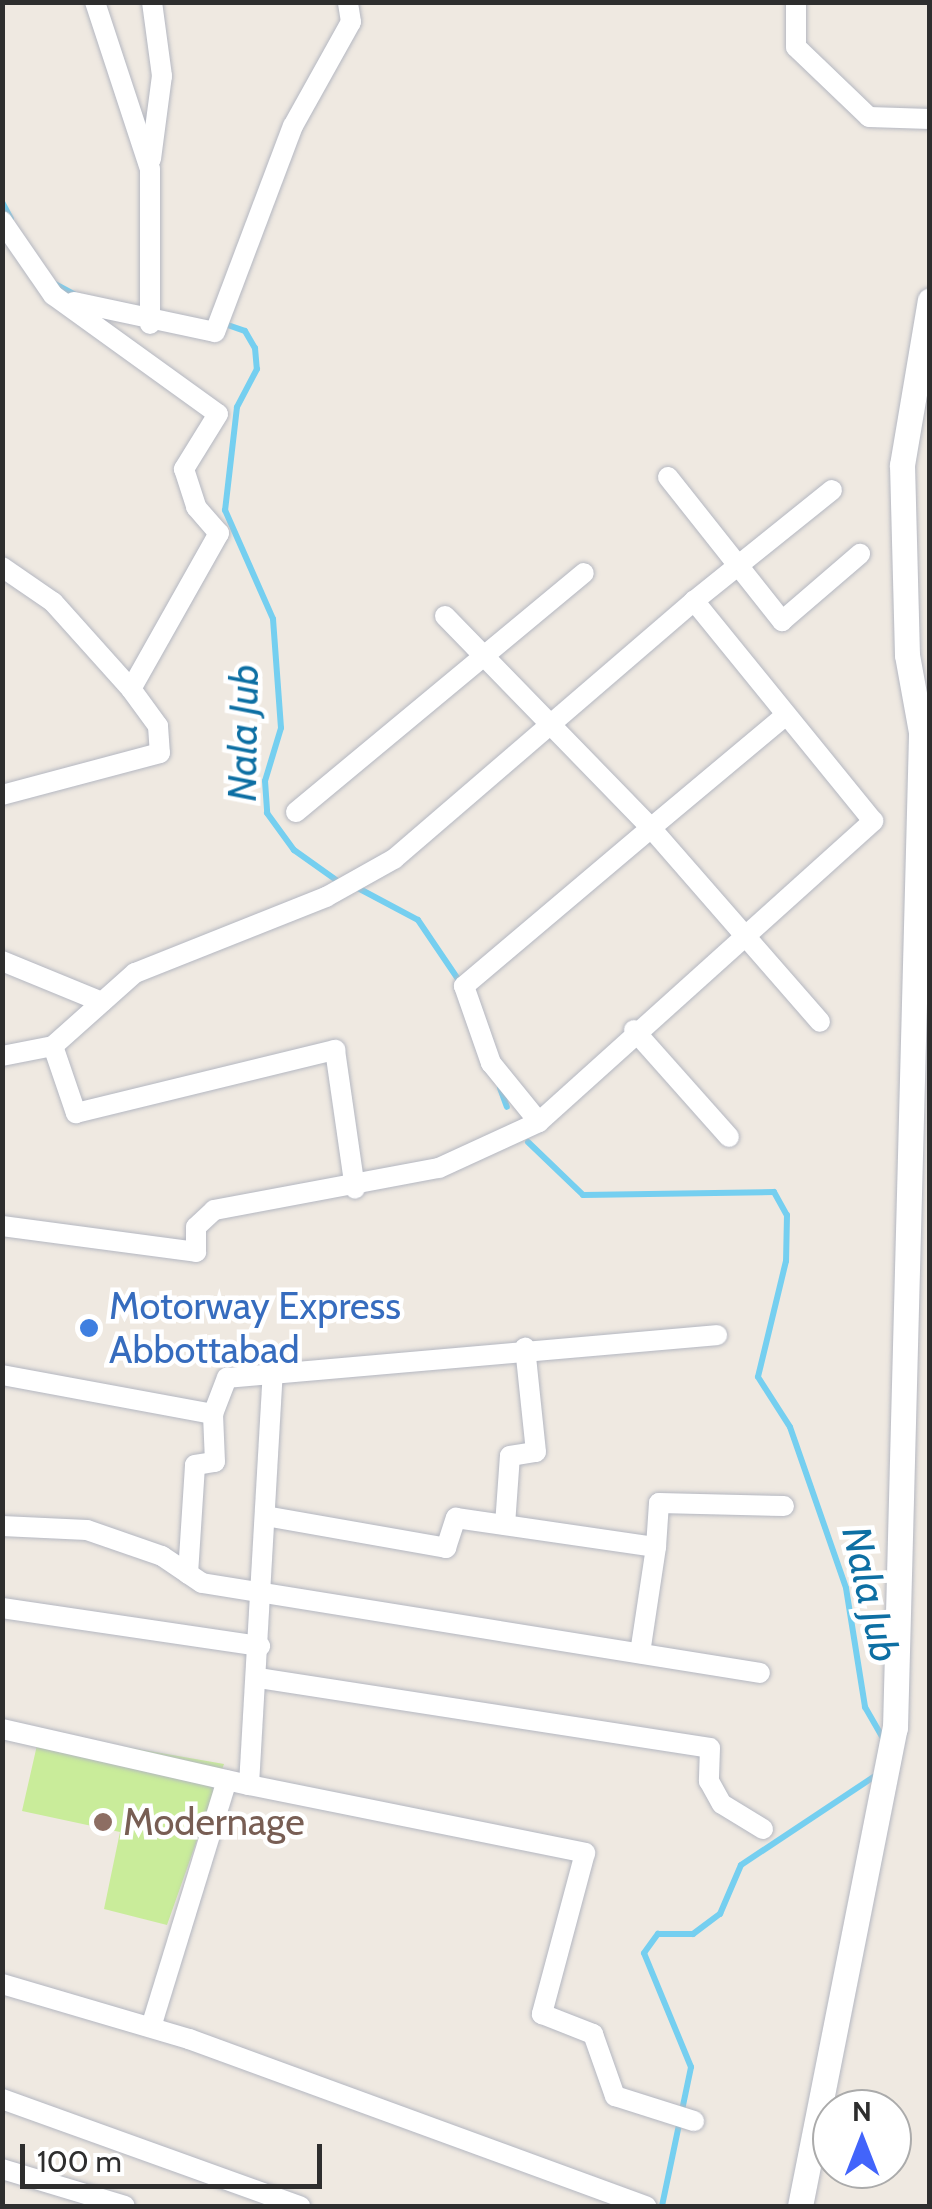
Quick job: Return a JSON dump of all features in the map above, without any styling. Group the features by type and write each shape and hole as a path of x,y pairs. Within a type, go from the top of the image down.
{"street":[{"path":"94,2 150,169"},
{"path":"150,324 150,169 162,76 152,2"},
{"path":"54,295 150,324 214,332 293,126 351,22 348,2"},
{"path":"796,2 796,47 869,117 930,120"},
{"path":"2,221 54,295 218,414 184,469 196,507 219,533 131,689"},
{"path":"800,2206 882,1826 898,1692 921,732 908,655 902,465 930,300"},
{"path":"668,478 782,621 860,554"},
{"path":"2,1056 52,1046 135,973 334,893 362,877 832,490"},
{"path":"2,566 30,586 131,689 158,726 160,753 2,794"},
{"path":"296,812 482,651 584,572"},
{"path":"2,584 30,586"},
{"path":"2,1226 196,1252 196,1227 214,1210 356,1190 475,1155 540,1122 634,1030 873,821 694,601"},
{"path":"445,616 555,720 746,932 820,1022"},
{"path":"540,1122 491,1063 464,986 786,715"},
{"path":"2,961 102,1002"},
{"path":"634,1030 729,1137"},
{"path":"52,1046 76,1113 334,1050 356,1190"},
{"path":"188,1574 195,1465 215,1462 213,1414 226,1378 525,1348 717,1335"},
{"path":"505,1525 510,1456 536,1452 525,1348"},
{"path":"249,1785 266,1590 273,1371"},
{"path":"2,1375 213,1414"},
{"path":"640,1653 659,1503 784,1506"},
{"path":"270,1517 446,1548 456,1518 656,1547"},
{"path":"2,1526 87,1530 188,1574 266,1590 760,1673"},
{"path":"2,1608 260,1646"},
{"path":"258,1678 710,1748 709,1781 722,1804 763,1828"},
{"path":"2,1729 249,1785 584,1853 542,2014 593,2034 616,2096 694,2120"},
{"path":"150,2027 227,1780"},
{"path":"2,1984 150,2027 646,2206"},
{"path":"2,2099 300,2206"},
{"path":"2,2170 125,2206"}],"green space":[{"name":"Modernage","path":"40,1732 224,1764 167,1925 104,1909 120,1832 22,1811"}],"waterway":[{"name":"Nala Jub","path":"2,202 11,219"},
{"name":"Nala Jub","path":"53,283 77,296"},
{"name":"Nala Jub","path":"222,323 245,331 255,348 257,369 237,407 225,510 273,619 281,728 265,781 267,813 294,850 339,882"},
{"name":"Nala Jub","path":"356,887 418,920 460,982"},
{"name":"Nala Jub","path":"500,1088 507,1107"},
{"name":"Nala Jub","path":"528,1142 583,1195 774,1192 787,1215 786,1261 758,1377 790,1427 846,1588 865,1707 884,1740"},
{"name":"Nala Jub","path":"662,2206 691,2067 644,1953 658,1934 693,1934 720,1914 741,1865 878,1774"}],"place":[{"name":"Motorway Express Abbottabad","path":"89,1328"},
{"name":"Modernage","path":"103,1822"}]}
